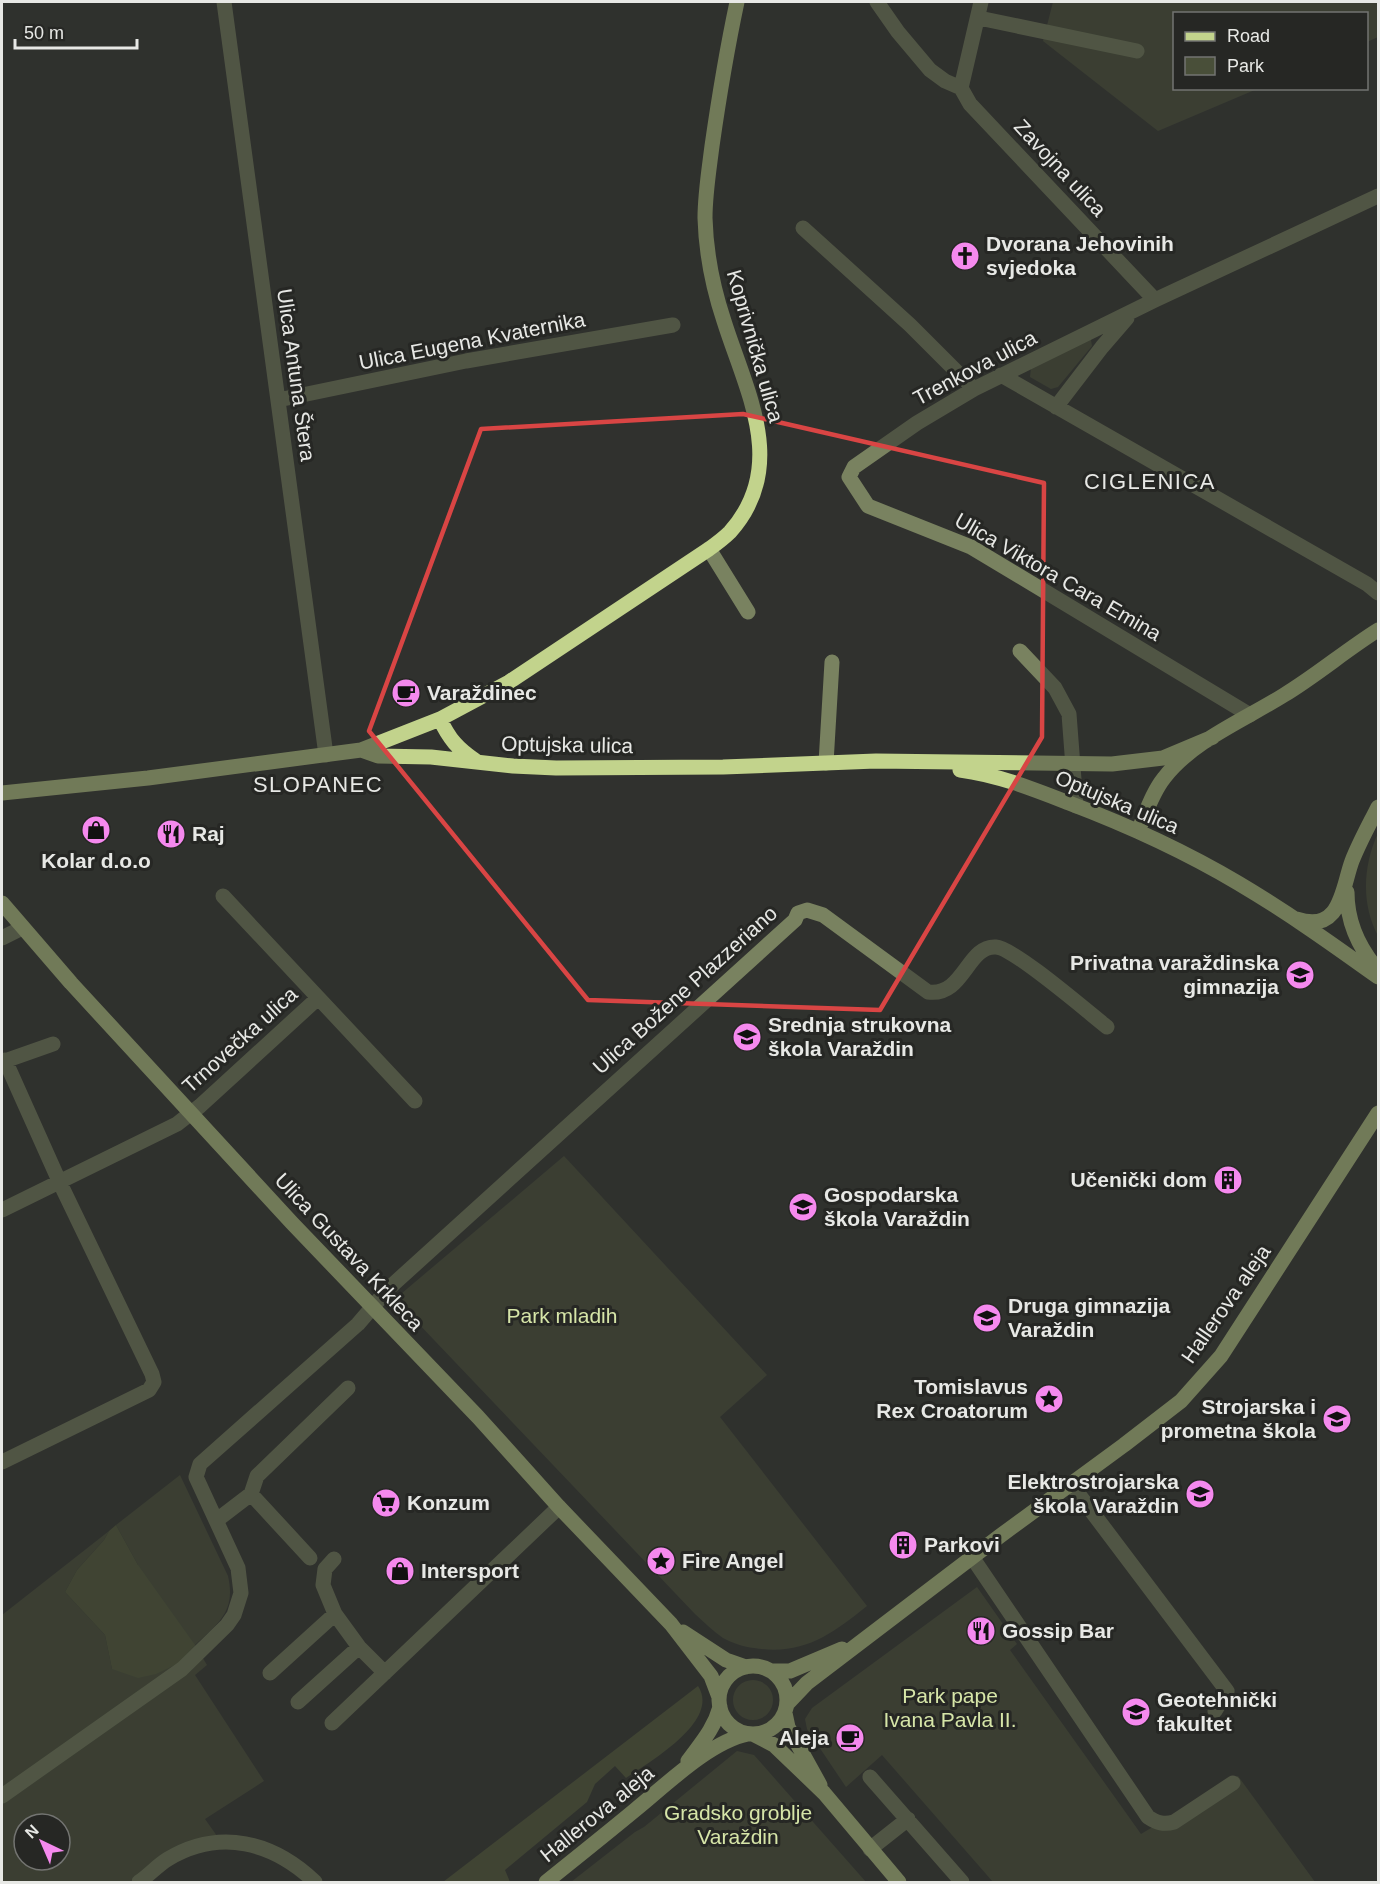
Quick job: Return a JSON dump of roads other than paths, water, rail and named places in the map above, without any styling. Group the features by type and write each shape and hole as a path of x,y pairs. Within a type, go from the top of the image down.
{"main road":[{"name":"Koprivnička ulica","path":"440,719 474,702 546,659 709,549 729,533 749,504 755,486 761,450 753,407 715,291 705,219 706,192 719,92 736,2"},
{"path":"1138,831 1157,788 1165,776 1185,756 1286,694 1378,630"},
{"path":"2,793 148,778 361,750 440,719"},
{"name":"Optujska ulica","path":"440,719 449,738 457,748 478,763 556,768 723,767 909,761 1121,763 1163,758 1213,737"},
{"path":"361,750 378,756 422,757 478,763"},
{"name":"Optujska ulica","path":"909,761 976,772 1011,781 1138,831 1236,882 1294,918 1378,977"},
{"path":"1294,918 1314,921 1331,914 1340,904 1352,861 1378,807"},
{"path":"1347,880 1347,902 1354,934 1378,970"},
{"name":"Ulica Gustava Krkleca","path":"2,903 191,1114 671,1624 711,1676 720,1702"},
{"name":"Hallerova aleja","path":"786,1709 807,1683 1181,1401 1221,1356 1378,1113"},
{"name":"Ulica Gustava Krkleca","path":"671,1624 726,1660 746,1667"},
{"name":"Hallerova aleja","path":"772,1671 790,1671 869,1636"},
{"path":"824,1793 788,1727 784,1686 772,1671 746,1667 728,1678 722,1686 720,1702 723,1717 730,1725 776,1746 824,1793 899,1882"},
{"name":"Hallerova aleja","path":"675,1777 710,1733 717,1719 720,1702"},
{"path":"751,1734 772,1728 780,1721 786,1709"},
{"name":"Hallerova aleja","path":"546,1882 675,1777 723,1742 735,1736 751,1734"}],"street":[{"name":"Ulica Antuna Štera","path":"224,2 326,754"},
{"name":"Zavojna ulica","path":"877,2 898,32 930,70 945,81 961,88 970,104 1155,300"},
{"path":"961,88 981,2"},
{"path":"979,18 1137,51"},
{"name":"Trenkova ulica","path":"849,477 854,467 917,423 974,389 1155,300 1378,196"},
{"path":"803,228 910,326 974,389"},
{"name":"Trenkova ulica","path":"1056,407 1132,312"},
{"name":"Ulica Eugena Kvaternika","path":"278,400 466,361 674,325"},
{"path":"1001,375 1367,584 1378,593"},
{"name":"Ulica Viktora Cara Emina","path":"849,477 868,506 971,547 1250,715"},
{"path":"709,549 748,612"},
{"path":"1020,651 1055,688 1069,714 1076,806"},
{"path":"826,763 832,662"},
{"path":"223,896 415,1101"},
{"name":"Ulica Božene Plazzeriano","path":"372,1308 387,1289 795,920 798,913 807,910 823,915 928,992 938,993 950,988 982,951 996,947 1016,956 1107,1027"},
{"path":"2,938 22,928"},
{"name":"Trnovečka ulica","path":"2,1210 177,1124 191,1114 318,998"},
{"path":"2,1462 148,1390 154,1382 3,1061 53,1044"},
{"path":"2,1796 174,1676 227,1625 239,1604 238,1568 218,1520 196,1477 200,1464 358,1324 372,1308"},
{"path":"218,1520 251,1494 257,1476 348,1388"},
{"path":"1071,1484 1227,1691 1215,1711"},
{"path":"251,1494 310,1558"},
{"path":"332,1723 559,1507"},
{"path":"972,1557 1148,1817 1165,1824 1174,1822 1233,1783"},
{"path":"334,1559 325,1569 322,1585 335,1614 359,1647 385,1673"},
{"path":"270,1673 335,1614"},
{"path":"298,1702 359,1647"},
{"path":"870,1777 962,1882"},
{"path":"870,1849 908,1820"},
{"path":"139,1882 167,1860 188,1850 235,1841 269,1850 302,1870 310,1881"}],"place":[{"name":"Dvorana Jehovinih svjedoka","path":"965,256"},
{"name":"Varaždinec","path":"406,693"},
{"name":"Kolar d.o.o","path":"96,830"},
{"name":"Raj","path":"171,834"},
{"name":"Privatna varaždinska gimnazija","path":"1300,975"},
{"name":"Srednja strukovna škola Varaždin","path":"747,1037"},
{"name":"Učenički dom","path":"1228,1180"},
{"name":"Gospodarska škola Varaždin","path":"803,1207"},
{"name":"Druga gimnazija Varaždin","path":"987,1318"},
{"name":"Tomislavus Rex Croatorum","path":"1049,1399"},
{"name":"Strojarska i prometna škola","path":"1337,1419"},
{"name":"Elektrostrojarska škola Varaždin","path":"1200,1494"},
{"name":"Konzum","path":"386,1503"},
{"name":"Parkovi","path":"903,1545"},
{"name":"Fire Angel","path":"661,1561"},
{"name":"Intersport","path":"400,1571"},
{"name":"Gossip Bar","path":"981,1631"},
{"name":"Geotehnički fakultet","path":"1136,1712"},
{"name":"Aleja","path":"850,1738"}],"district":[{"name":"CIGLENICA","path":"1150,481"},
{"name":"SLOPANEC","path":"318,784"}],"park label":[{"name":"Park mladih","path":"562,1316"},
{"name":"Park pape Ivana Pavla II.","path":"950,1708"},
{"name":"Gradsko groblje Varaždin","path":"738,1825"}]}
